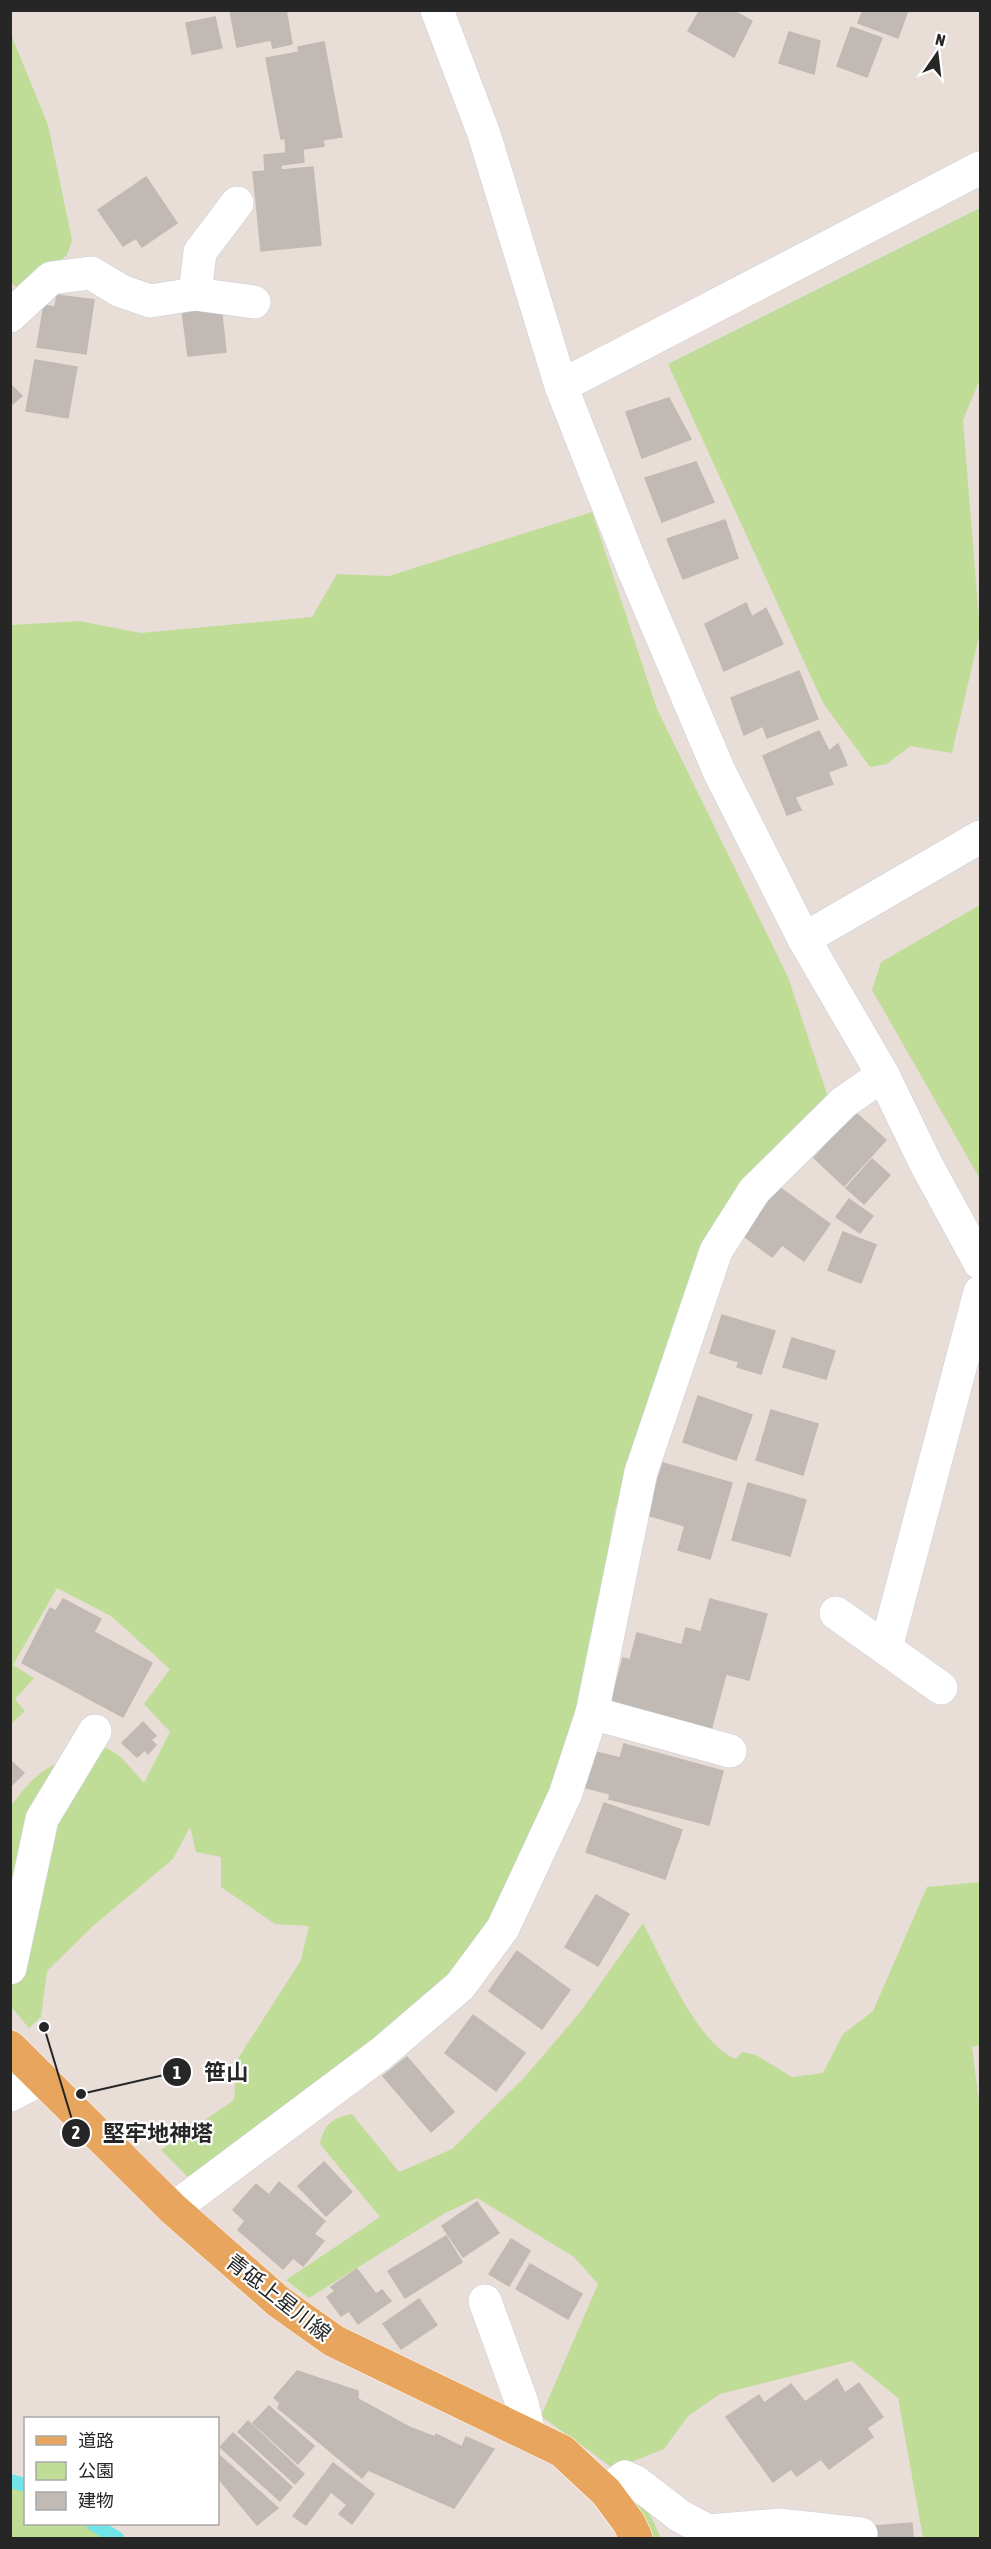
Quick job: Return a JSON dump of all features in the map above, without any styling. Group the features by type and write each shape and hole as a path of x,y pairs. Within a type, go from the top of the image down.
{"main road":[{"name":"青砥上星川線","path":"10,2047 173,2209 279,2302 334,2341 529,2433 562,2451 606,2492 629,2523 636,2538"}],"street":[{"path":"437,10 484,134 561,386 632,566 719,771 804,939 884,1075 926,1164 981,1263"},
{"path":"561,386 981,168"},
{"path":"195,294 200,252 237,203"},
{"path":"10,316 51,278 91,273 121,291 150,301 195,294 254,302"},
{"path":"804,939 981,837"},
{"path":"173,2209 383,2052 460,1986 503,1928 565,1795 592,1713 641,1472 716,1251 754,1191 844,1102 884,1075"},
{"path":"886,1648 981,1292"},
{"path":"836,1613 941,1688"},
{"path":"592,1713 730,1751"},
{"path":"10,1968 42,1819 95,1731"},
{"path":"10,2095 41,2079"},
{"path":"485,2301 522,2403 529,2433"},
{"path":"606,2492 625,2477 636,2482 680,2516 708,2531 779,2525 861,2534"}],"green space":[{"path":"10,32 48,125 72,240 67,255 21,292 10,281"},
{"path":"980,208 980,379 963,420 980,632 952,753 910,746 887,764 870,767 823,703 668,364"},
{"path":"592,512 657,709 788,977 831,1106 704,1248 672,1328 615,1510 583,1703 550,1792 493,1923 453,1980 193,2182 161,2150 234,2100 237,2060 301,1960 309,1926 275,1924 221,1887 221,1857 196,1852 190,1827 173,1859 93,1926 47,1971 41,2017 29,2028 11,2007 11,1806 32,1780 42,1772 63,1761 107,1748 121,1757 144,1783 170,1732 144,1704 170,1669 111,1616 57,1588 13,1665 34,1678 15,1699 25,1711 11,1724 11,625 79,621 141,633 312,617 337,574 389,576"},
{"path":"980,905 980,1179 872,990 881,962"},
{"path":"980,1882 980,2045 972,2047 980,2110 980,2538 923,2538 898,2398 852,2361 720,2394 688,2416 664,2449 614,2469 541,2416 598,2284 574,2257 477,2198 445,2213 309,2298 286,2280 380,2217 320,2144 324,2131 330,2123 352,2114 399,2172 452,2149 523,2079 581,2011 643,1923 682,2000 708,2037 736,2059 742,2052 756,2055 792,2077 823,2073 843,2034 873,2011 927,1887"},
{"path":"10,2484 24,2490 24,2525 86,2525 107,2538 11,2538"},
{"path":"623,2486 637,2488 661,2538 644,2538"}],"building":[{"path":"286,10 292,44 273,48 271,40 237,47 230,11"},
{"path":"700,10 732,10 752,21 734,57 688,31"},
{"path":"863,10 908,10 898,38 858,23"},
{"path":"215,17 222,48 192,54 186,23"},
{"path":"851,27 882,38 867,77 837,66"},
{"path":"789,32 820,41 814,74 779,63"},
{"path":"324,42 340,127 281,139 266,58 299,52 298,47"},
{"path":"340,127 342,137 323,140 324,146 303,149 304,162 281,165 281,170 313,167 321,245 261,251 253,172 265,171 264,155 286,153 285,137"},
{"path":"146,177 177,223 142,247 136,238 123,246 98,210"},
{"path":"57,295 94,300 86,354 37,347 44,305 55,307"},
{"path":"221,306 226,352 188,356 182,311"},
{"path":"35,360 77,367 68,418 26,411"},
{"path":"10,384 22,396 10,406"},
{"path":"669,398 691,439 642,458 626,412"},
{"path":"696,462 714,502 662,522 645,478"},
{"path":"725,520 738,558 683,579 667,539"},
{"path":"746,603 752,617 766,608 783,644 724,671 705,624"},
{"path":"799,671 818,719 767,738 763,726 744,735 731,698"},
{"path":"819,731 829,751 838,744 847,765 828,772 833,784 795,797 801,810 787,815 763,756"},
{"path":"855,1112 886,1140 844,1186 814,1158"},
{"path":"872,1159 890,1175 864,1204 846,1188"},
{"path":"779,1187 830,1224 804,1261 782,1245 772,1257 744,1236"},
{"path":"849,1199 873,1216 860,1233 836,1217"},
{"path":"843,1232 876,1245 861,1283 828,1270"},
{"path":"722,1315 775,1331 761,1374 737,1367 739,1362 710,1353"},
{"path":"792,1338 835,1351 826,1379 783,1367"},
{"path":"698,1396 752,1415 736,1460 683,1442"},
{"path":"771,1410 818,1424 803,1475 756,1460"},
{"path":"663,1463 732,1483 710,1559 678,1550 685,1526 647,1515"},
{"path":"748,1483 806,1500 790,1556 732,1540"},
{"path":"63,1599 101,1619 94,1632 152,1663 123,1717 22,1663 50,1608 56,1611"},
{"path":"710,1599 767,1614 749,1680 726,1674 711,1730 611,1703 623,1658 630,1660 637,1633 682,1645 686,1628 701,1632"},
{"path":"143,1722 156,1736 151,1740 156,1745 148,1754 145,1750 137,1757 122,1743"},
{"path":"624,1744 723,1771 709,1825 609,1799 610,1794 583,1787 592,1751 620,1758"},
{"path":"10,1760 24,1773 10,1787"},
{"path":"604,1803 682,1830 665,1879 586,1852"},
{"path":"596,1895 629,1914 598,1966 565,1947"},
{"path":"517,1951 570,1990 542,2029 489,1991"},
{"path":"473,2015 525,2053 496,2091 445,2053"},
{"path":"407,2057 454,2112 431,2132 383,2076"},
{"path":"324,2162 352,2192 326,2216 298,2186"},
{"path":"279,2182 325,2221 314,2234 324,2241 303,2266 293,2258 283,2269 238,2230 245,2221 233,2210 256,2184 269,2195"},
{"path":"477,2202 499,2233 463,2257 442,2226"},
{"path":"446,2236 462,2262 405,2298 388,2271"},
{"path":"511,2239 530,2251 509,2286 489,2274"},
{"path":"530,2264 582,2294 568,2319 516,2289"},
{"path":"357,2269 376,2294 382,2290 391,2301 358,2324 349,2311 341,2316 327,2297 335,2291 331,2287"},
{"path":"419,2299 437,2325 401,2349 383,2324"},
{"path":"297,2371 358,2391 358,2399 409,2427 435,2437 436,2434 462,2447 466,2437 494,2449 454,2508 368,2470 362,2478 278,2408 280,2403 274,2398"},
{"path":"837,2379 845,2393 859,2383 883,2417 867,2428 873,2437 829,2469 821,2459 797,2476 791,2469 773,2482 726,2417 759,2395 764,2403 791,2384 805,2402"},
{"path":"269,2406 314,2446 298,2464 253,2423"},
{"path":"248,2421 304,2474 295,2484 238,2432"},
{"path":"233,2433 292,2487 280,2501 220,2447"},
{"path":"219,2455 278,2508 257,2525 219,2479"},
{"path":"333,2463 374,2494 352,2524 339,2514 347,2505 331,2492 306,2525 293,2516"},
{"path":"912,2523 913,2538 863,2538 862,2527"}],"waterway":[{"path":"10,2481 24,2484"},
{"path":"95,2525 117,2538"}],"place":[{"name":"堅牢地神塔","path":"44,2027"},
{"name":"笹山","path":"81,2094"}]}
